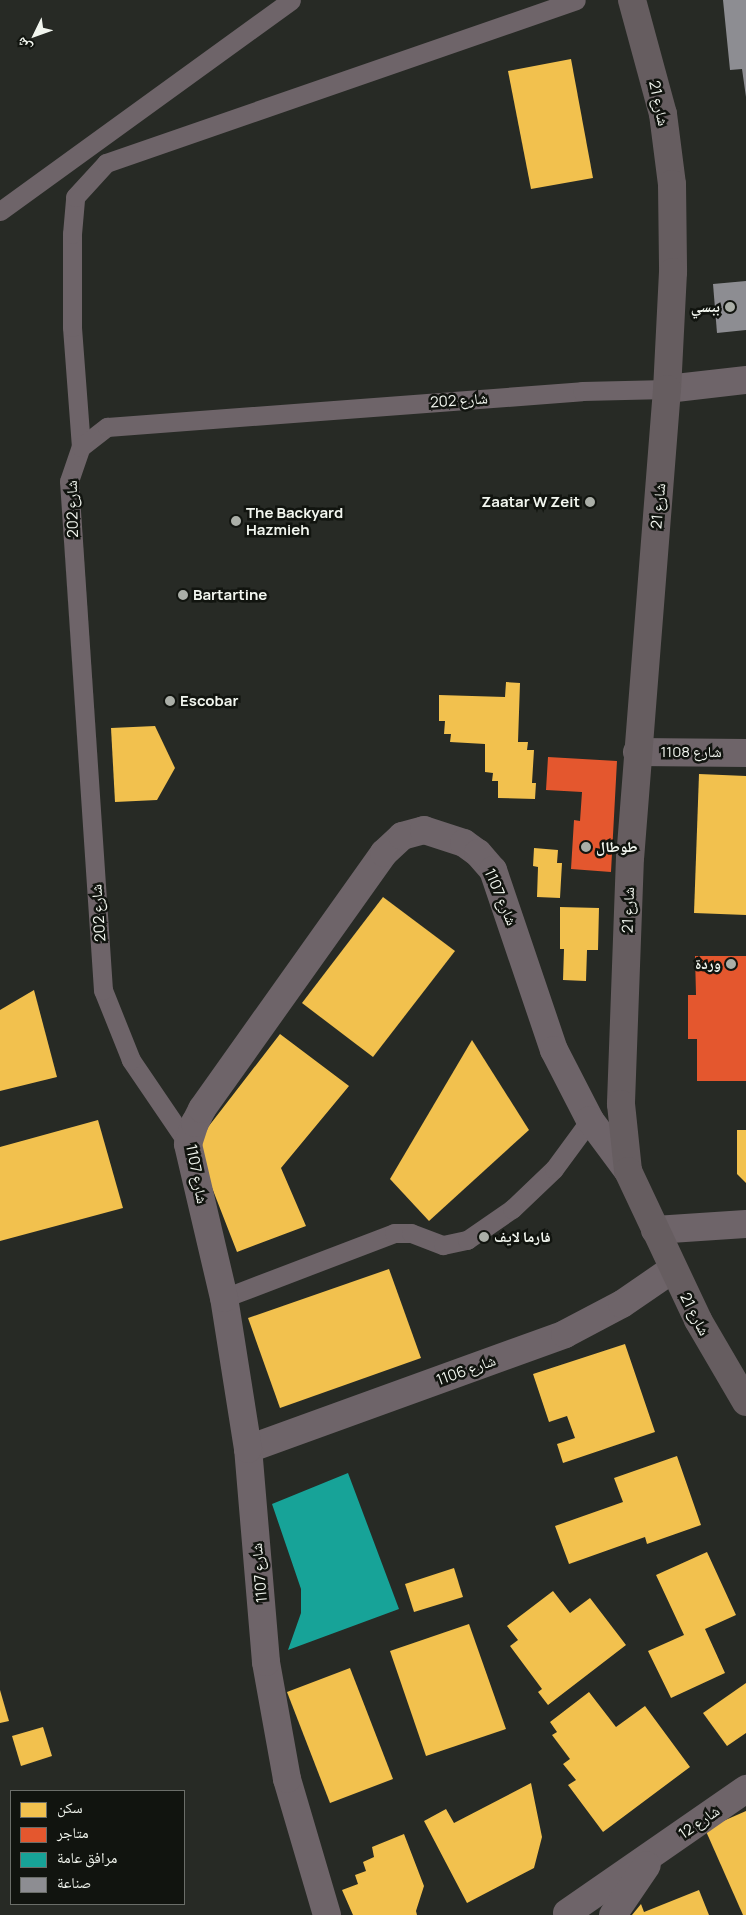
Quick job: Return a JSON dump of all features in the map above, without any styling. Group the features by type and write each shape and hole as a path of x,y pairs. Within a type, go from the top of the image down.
{"main road":[{"name":"شارع 21","path":"632,0 663,114 672,184 672,272 667,390 630,857 621,1104 628,1171 698,1320 746,1402"}],"street":[{"path":"667,390 746,380"},
{"name":"شارع 1108","path":"637,752 746,752"},
{"name":"شارع 1107","path":"327,1915 287,1779 266,1662 248,1449 224,1298 188,1144 202,1109 384,853 402,836 424,830 464,843 478,853 493,870 554,1050 590,1120 628,1171"},
{"path":"655,1230 746,1224"},
{"name":"شارع 1106","path":"248,1449 565,1334 622,1304 673,1270"},
{"name":"شارع 12","path":"567,1914 746,1789"},
{"name":"شارع 12","path":"613,1915 645,1869 652,1854"}],"lane":[{"path":"0,211 291,0"},
{"path":"81,447 72,327 74,206 75,197 106,163 576,0"},
{"name":"شارع 202","path":"188,1144 131,1060 104,990 69,481 81,447 107,427 582,391 667,390"},
{"path":"224,1298 394,1233 411,1233 443,1245 467,1240 512,1209 542,1182 554,1169 590,1120"}],"building: سكن":[{"path":"571,59 593,178 531,189 508,71"},
{"path":"506,682 520,683 518,742 528,742 527,750 534,750 532,783 536,783 535,799 498,798 498,781 492,781 493,773 485,772 485,744 450,742 451,734 444,734 445,721 439,721 439,695 505,697"},
{"path":"155,726 175,768 157,800 115,802 111,728"},
{"path":"699,774 746,776 746,915 694,913"},
{"path":"534,848 558,850 557,863 562,863 560,898 537,897 538,867 533,866"},
{"path":"383,897 455,951 373,1057 302,1003"},
{"path":"560,907 599,908 598,950 587,950 586,981 563,980 564,949 560,949"},
{"path":"34,990 57,1077 0,1091 0,1010"},
{"path":"280,1034 349,1086 281,1168 306,1226 237,1252 195,1144"},
{"path":"472,1040 529,1130 429,1221 390,1179"},
{"path":"98,1120 123,1208 0,1241 0,1147"},
{"path":"737,1130 746,1130 746,1183 737,1174"},
{"path":"389,1269 421,1358 280,1408 248,1318"},
{"path":"625,1344 655,1432 563,1463 557,1444 575,1438 567,1416 549,1422 533,1374"},
{"path":"677,1456 701,1525 647,1544 645,1537 569,1564 555,1526 623,1502 614,1478"},
{"path":"707,1552 736,1615 705,1629 725,1673 671,1698 648,1651 684,1635 656,1575"},
{"path":"454,1568 463,1597 414,1612 405,1584"},
{"path":"553,1591 570,1613 590,1598 626,1645 548,1705 538,1692 542,1689 510,1646 518,1640 507,1626"},
{"path":"469,1624 506,1729 426,1756 390,1651"},
{"path":"350,1668 393,1779 330,1803 287,1692"},
{"path":"746,1683 746,1733 727,1746 703,1713"},
{"path":"0,1690 9,1721 0,1723"},
{"path":"589,1692 616,1727 645,1706 690,1767 603,1832 568,1785 576,1780 563,1764 570,1759 552,1735 557,1732 550,1722"},
{"path":"43,1727 52,1756 21,1766 12,1736"},
{"path":"531,1783 542,1837 534,1868 467,1903 424,1821 446,1809 454,1823"},
{"path":"746,1811 746,1915 743,1915 705,1829"},
{"path":"404,1834 424,1886 416,1911 417,1915 353,1915 342,1890 358,1884 355,1875 366,1871 363,1862 374,1857 372,1847"},
{"path":"699,1890 709,1915 632,1915 641,1904 644,1912"}],"building: متاجر":[{"path":"548,757 617,761 611,872 571,869 574,820 580,821 582,792 546,790"},
{"path":"695,956 746,956 746,1081 697,1081 697,1039 688,1039 688,995 696,995"}],"building: مرافق عامة":[{"path":"348,1473 399,1609 288,1650 301,1613 301,1589 272,1504"}],"building: صناعة":[{"path":"723,0 746,0 746,97 742,69 730,70"},
{"name":"ببسي","path":"746,281 746,330 717,333 713,284"}],"place":[{"name":"ببسي","path":"730,307"},
{"name":"Zaatar W Zeit","path":"590,502"},
{"name":"The Backyard Hazmieh","path":"236,521"},
{"name":"Bartartine","path":"183,595"},
{"name":"Escobar","path":"170,701"},
{"name":"طوطال","path":"586,847"},
{"name":"وردة","path":"731,964"},
{"name":"فارما لايف","path":"484,1237"}]}
